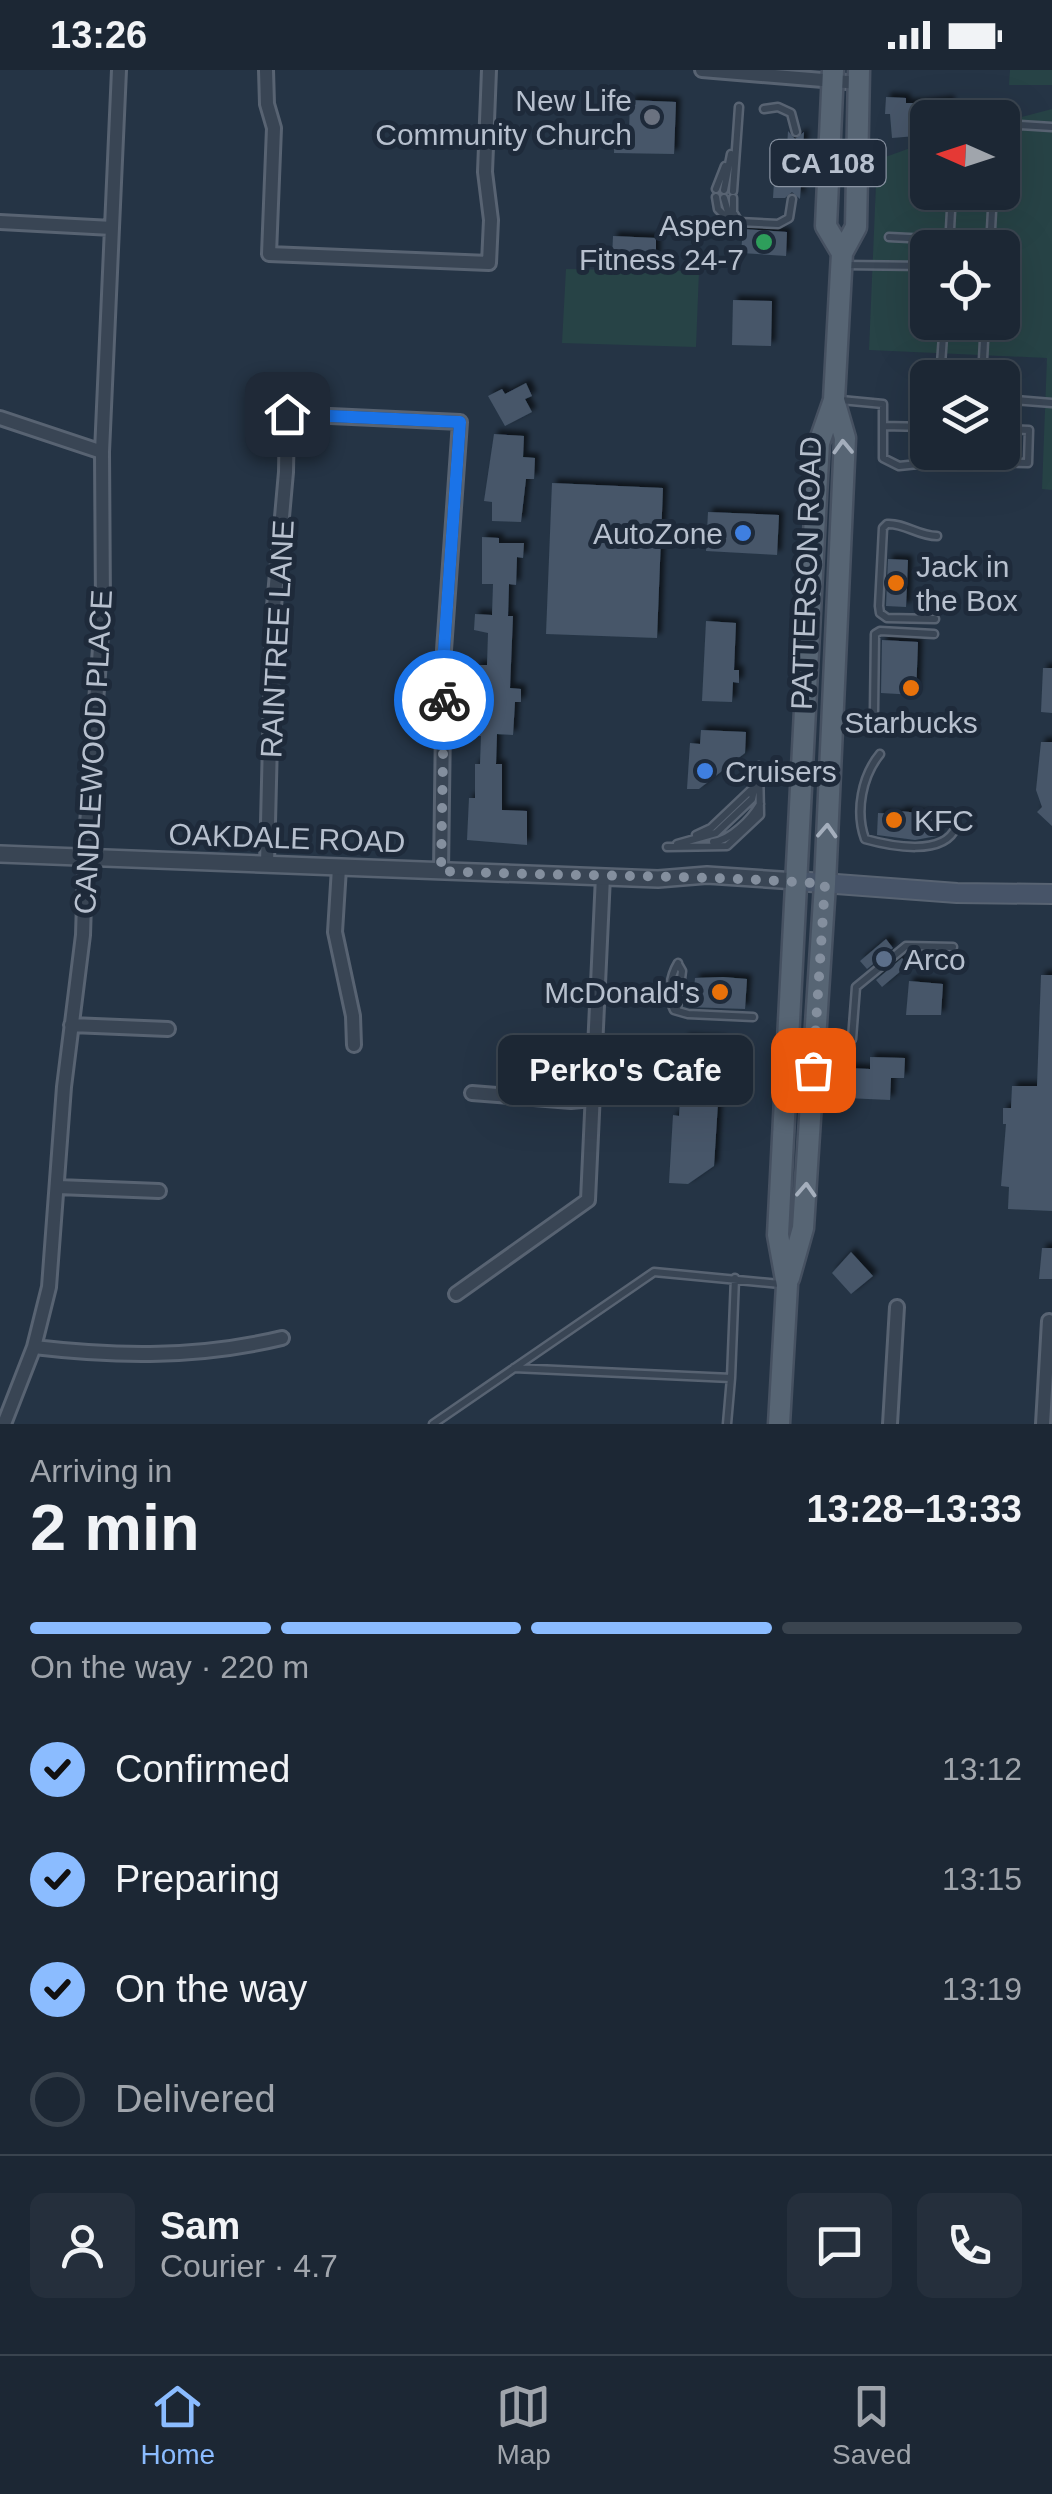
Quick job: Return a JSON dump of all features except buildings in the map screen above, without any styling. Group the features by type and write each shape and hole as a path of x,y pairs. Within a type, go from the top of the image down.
{"main road":[{"name":"PATTERSON ROAD","path":"833,75 826,226 842,259"},
{"name":"PATTERSON ROAD","path":"779,1424 786,1285 778,1235 819,443 834,400 842,259 856,227 859,77"},
{"name":"PATTERSON ROAD","path":"786,1285 804,1228 825,884 845,438 834,400"},
{"name":"OAKDALE ROAD","path":"796,881 957,893 1052,894"}],"street":[{"name":"CANDLEWOOD PLACE","path":"4,1424 34,1347 49,1287 71,1025 83,934 102,606 102,452 119,70"},
{"path":"266,70 267,104 274,128 268,254 489,263 491,220 485,172 489,70"},
{"path":"702,70 859,77"},
{"path":"0,222 112,228"},
{"name":"RAINTREE LANE","path":"267,864 273,618 287,414 460,422 444,650 441,871"},
{"path":"0,418 102,452"},
{"name":"OAKDALE ROAD","path":"0,854 658,878 708,875 796,881"},
{"path":"339,868 335,932 354,1045"},
{"path":"456,1294 588,1200 602,876"},
{"path":"71,1025 168,1029"},
{"path":"472,1093 592,1099"},
{"path":"58,1187 159,1190"},
{"path":"890,1424 898,1307"},
{"path":"1043,1424 1048,1321"},
{"path":"34,1347 93,1354 160,1355 252,1346 282,1338"}],"lane":[{"path":"739,107 724,194 739,222"},
{"path":"764,109 778,108 791,113 796,132"},
{"path":"1020,125 1052,127"},
{"path":"735,144 721,214 739,222 786,222 792,198"},
{"path":"889,237 910,239"},
{"path":"842,259 910,265"},
{"path":"834,400 883,404 883,458 899,466 910,465"},
{"path":"1020,400 1052,403"},
{"path":"883,426 910,427"},
{"path":"1020,430 1028,430 1030,448 1028,462 1020,462"},
{"path":"935,619 887,618 878,606 882,528 892,523 918,535 938,536"},
{"path":"874,711 875,634 934,634"},
{"path":"880,754 864,785 864,838 941,845 952,837 956,827"},
{"path":"760,766 760,815 727,846 667,847 716,833 752,799 760,766"},
{"path":"852,1040 856,987 906,946 953,947"},
{"path":"678,963 672,972 670,1000 679,1012 754,1018"},
{"path":"433,1424 654,1272 786,1285"},
{"path":"728,1424 735,1278"},
{"path":"513,1368 730,1378"}],"green space":[{"path":"1010,70 1052,70 1052,85 1009,85"},
{"path":"1052,109 1052,490 1042,489 1047,358 869,350 877,160 910,148 910,210 1020,210 1020,117"},
{"path":"566,269 699,271 696,347 562,343"}],"way so far":[{"path":"444,700 441,871 658,878 708,875 825,884 813,1070"}],"place":[{"name":"New Life Community Church","path":"652,117"},
{"name":"Aspen Fitness 24-7","path":"764,242"},
{"name":"AutoZone","path":"743,533"},
{"name":"Jack in the Box","path":"896,583"},
{"name":"Starbucks","path":"911,688"},
{"name":"Cruisers","path":"705,771"},
{"name":"KFC","path":"894,820"},
{"name":"Arco","path":"884,959"},
{"name":"McDonald's","path":"720,992"},
{"name":"Perko's Cafe","path":"813,1070"}],"route":[{"path":"287,414 460,422 444,700"}]}
